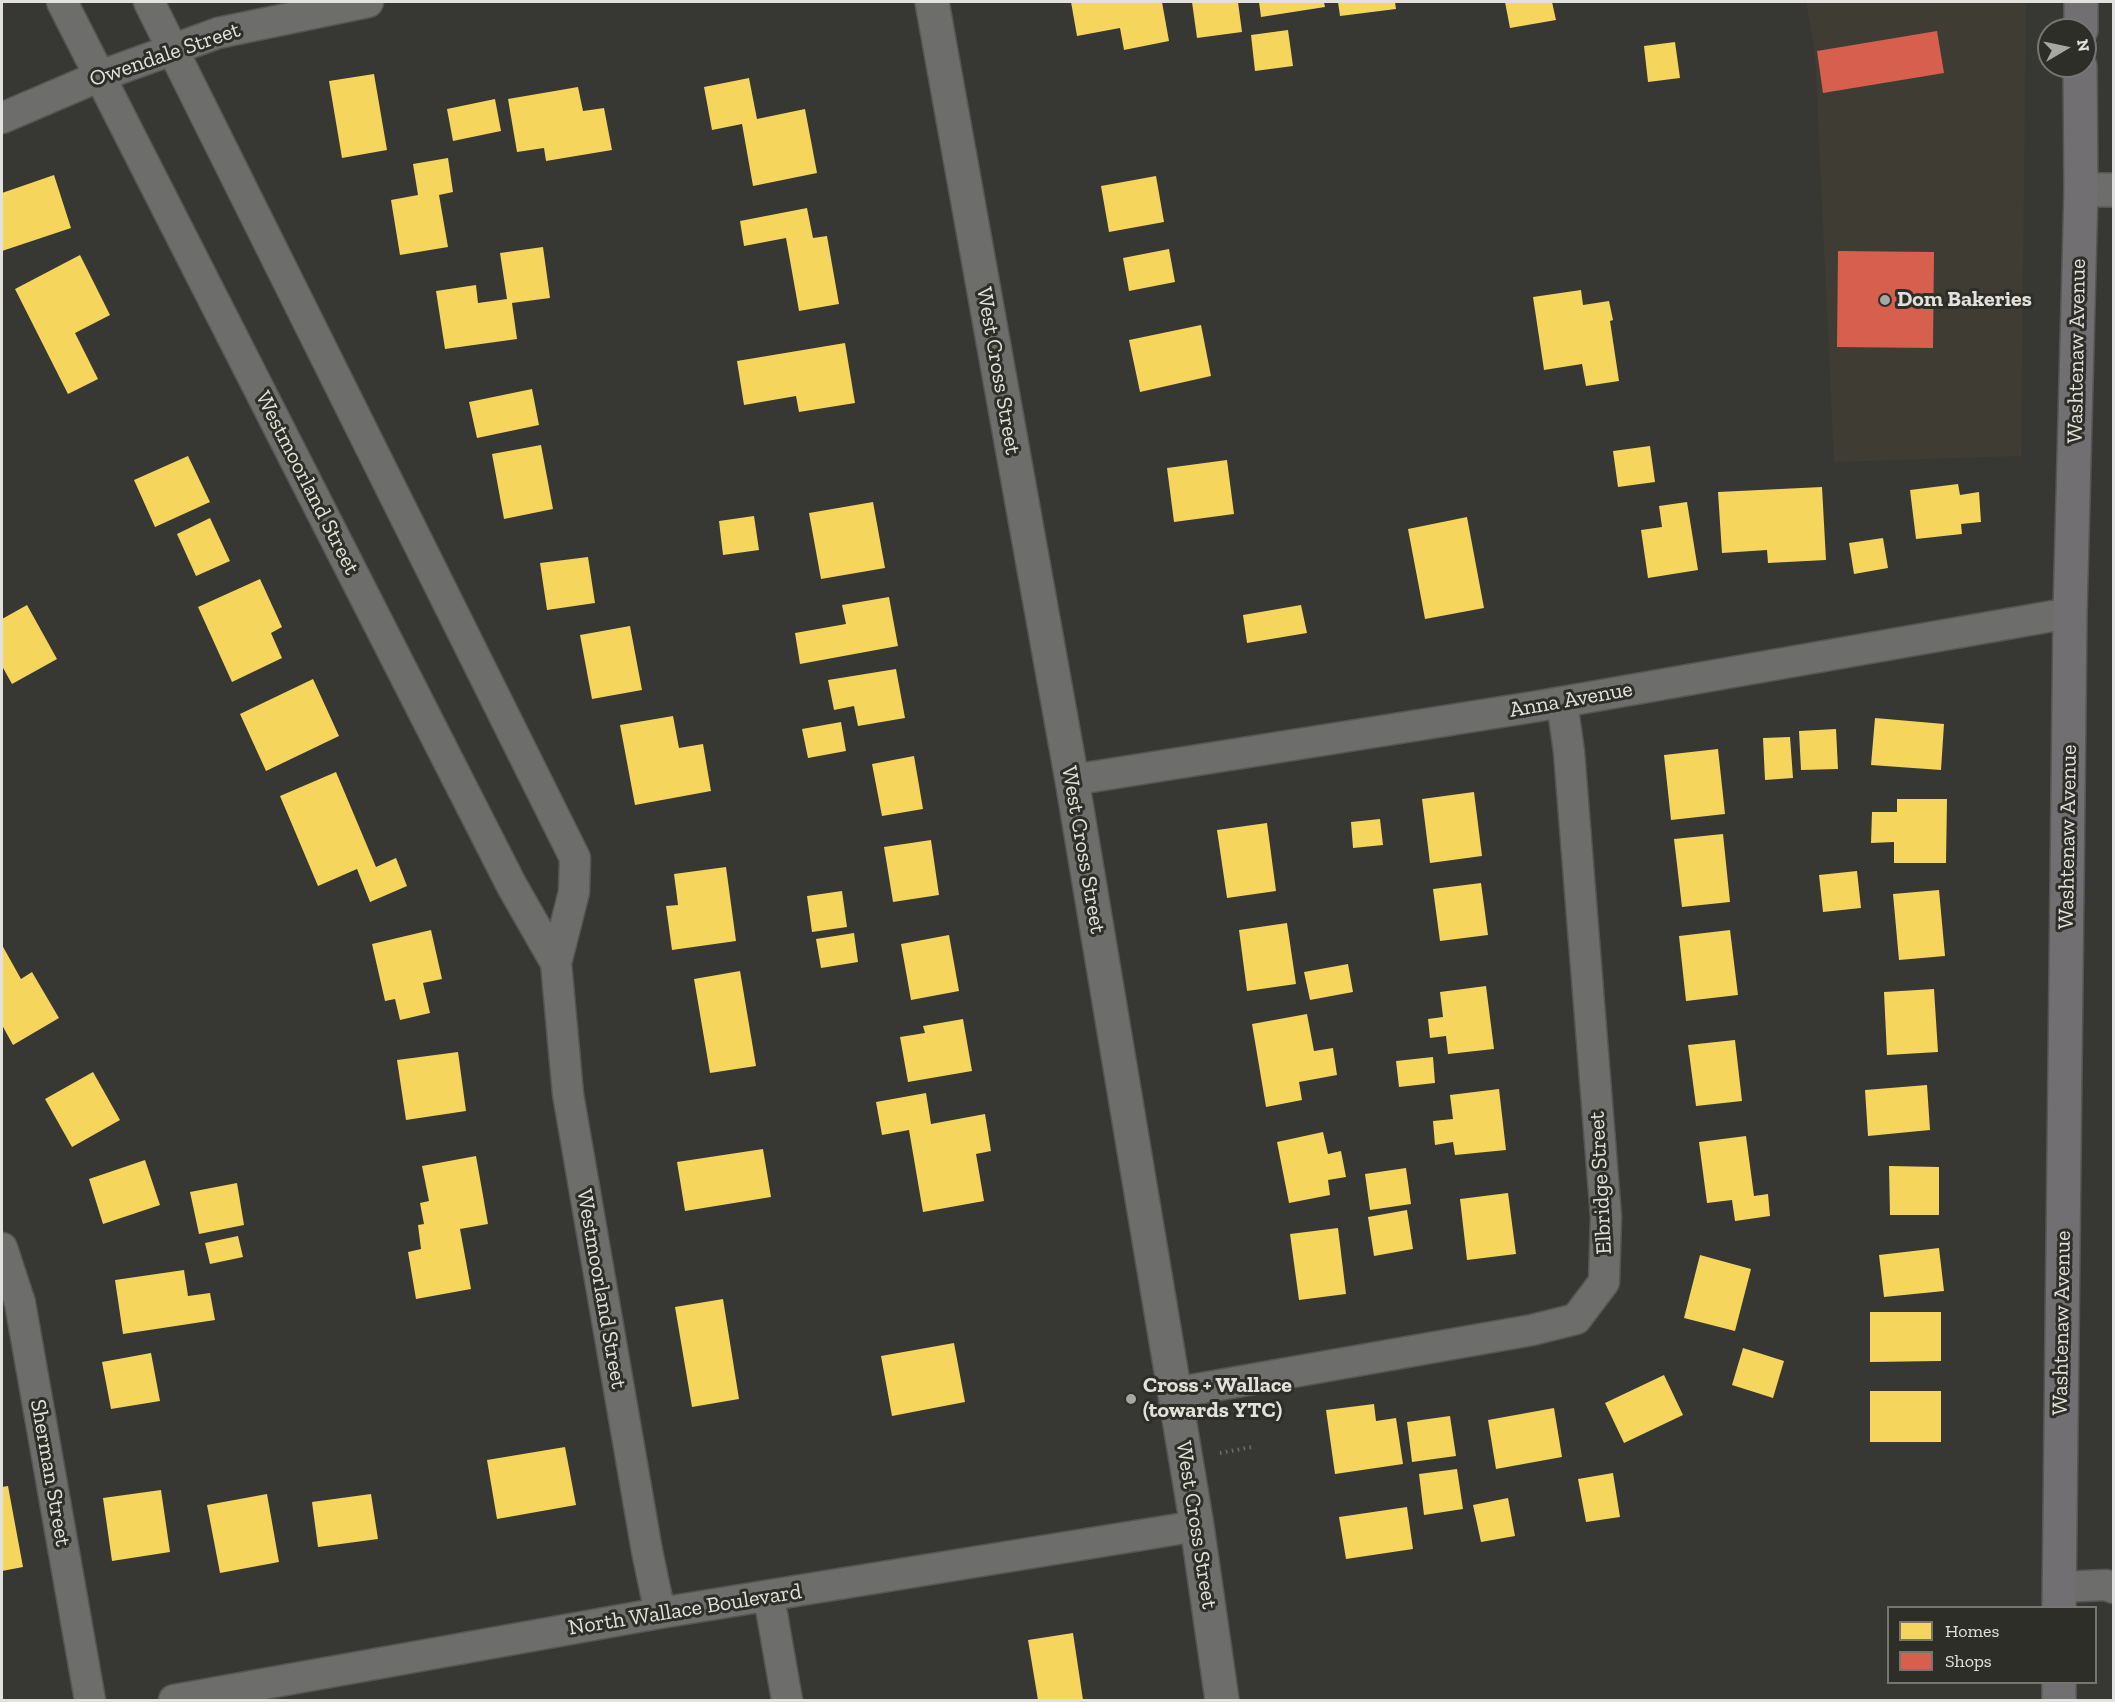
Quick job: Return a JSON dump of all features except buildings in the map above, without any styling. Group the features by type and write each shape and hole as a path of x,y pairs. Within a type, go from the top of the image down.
{"main road":[{"name":"West Cross Street","path":"932,2 1072,780 1197,1526 1222,1701"},
{"path":"2080,18 2081,2"},
{"name":"Washtenaw Avenue","path":"2059,1597 2070,613 2081,190 2080,78"},
{"path":"2081,190 2114,190"},
{"path":"2059,1684 2059,1701"}],"street":[{"name":"Westmoorland Street","path":"62,2 512,886 556,963"},
{"name":"Westmoorland Street","path":"149,2 575,858 574,892 556,963 568,1094 645,1539 660,1613"},
{"name":"Owendale Street","path":"2,118 100,76 218,33 368,2"},
{"name":"Anna Avenue","path":"1072,780 1562,702 2070,613"},
{"name":"Elbridge Street","path":"1174,1393 1532,1330 1576,1319 1604,1282 1606,1217 1569,752 1562,702"},
{"name":"Sherman Street","path":"2,1248 21,1303 90,1701"},
{"name":"North Wallace Boulevard","path":"174,1701 660,1613 1197,1526"},
{"path":"2059,1597 2111,1584"},
{"path":"769,1597 787,1701"}],"path":[{"path":"1219,1453 1252,1447"}],"shaded area":[{"path":"1806,2 2026,2 2021,456 1834,462 1815,54"}],"place":[{"name":"Dom Bakeries","path":"1885,300"},
{"name":"Cross + Wallace (towards YTC)","path":"1131,1399"}]}
